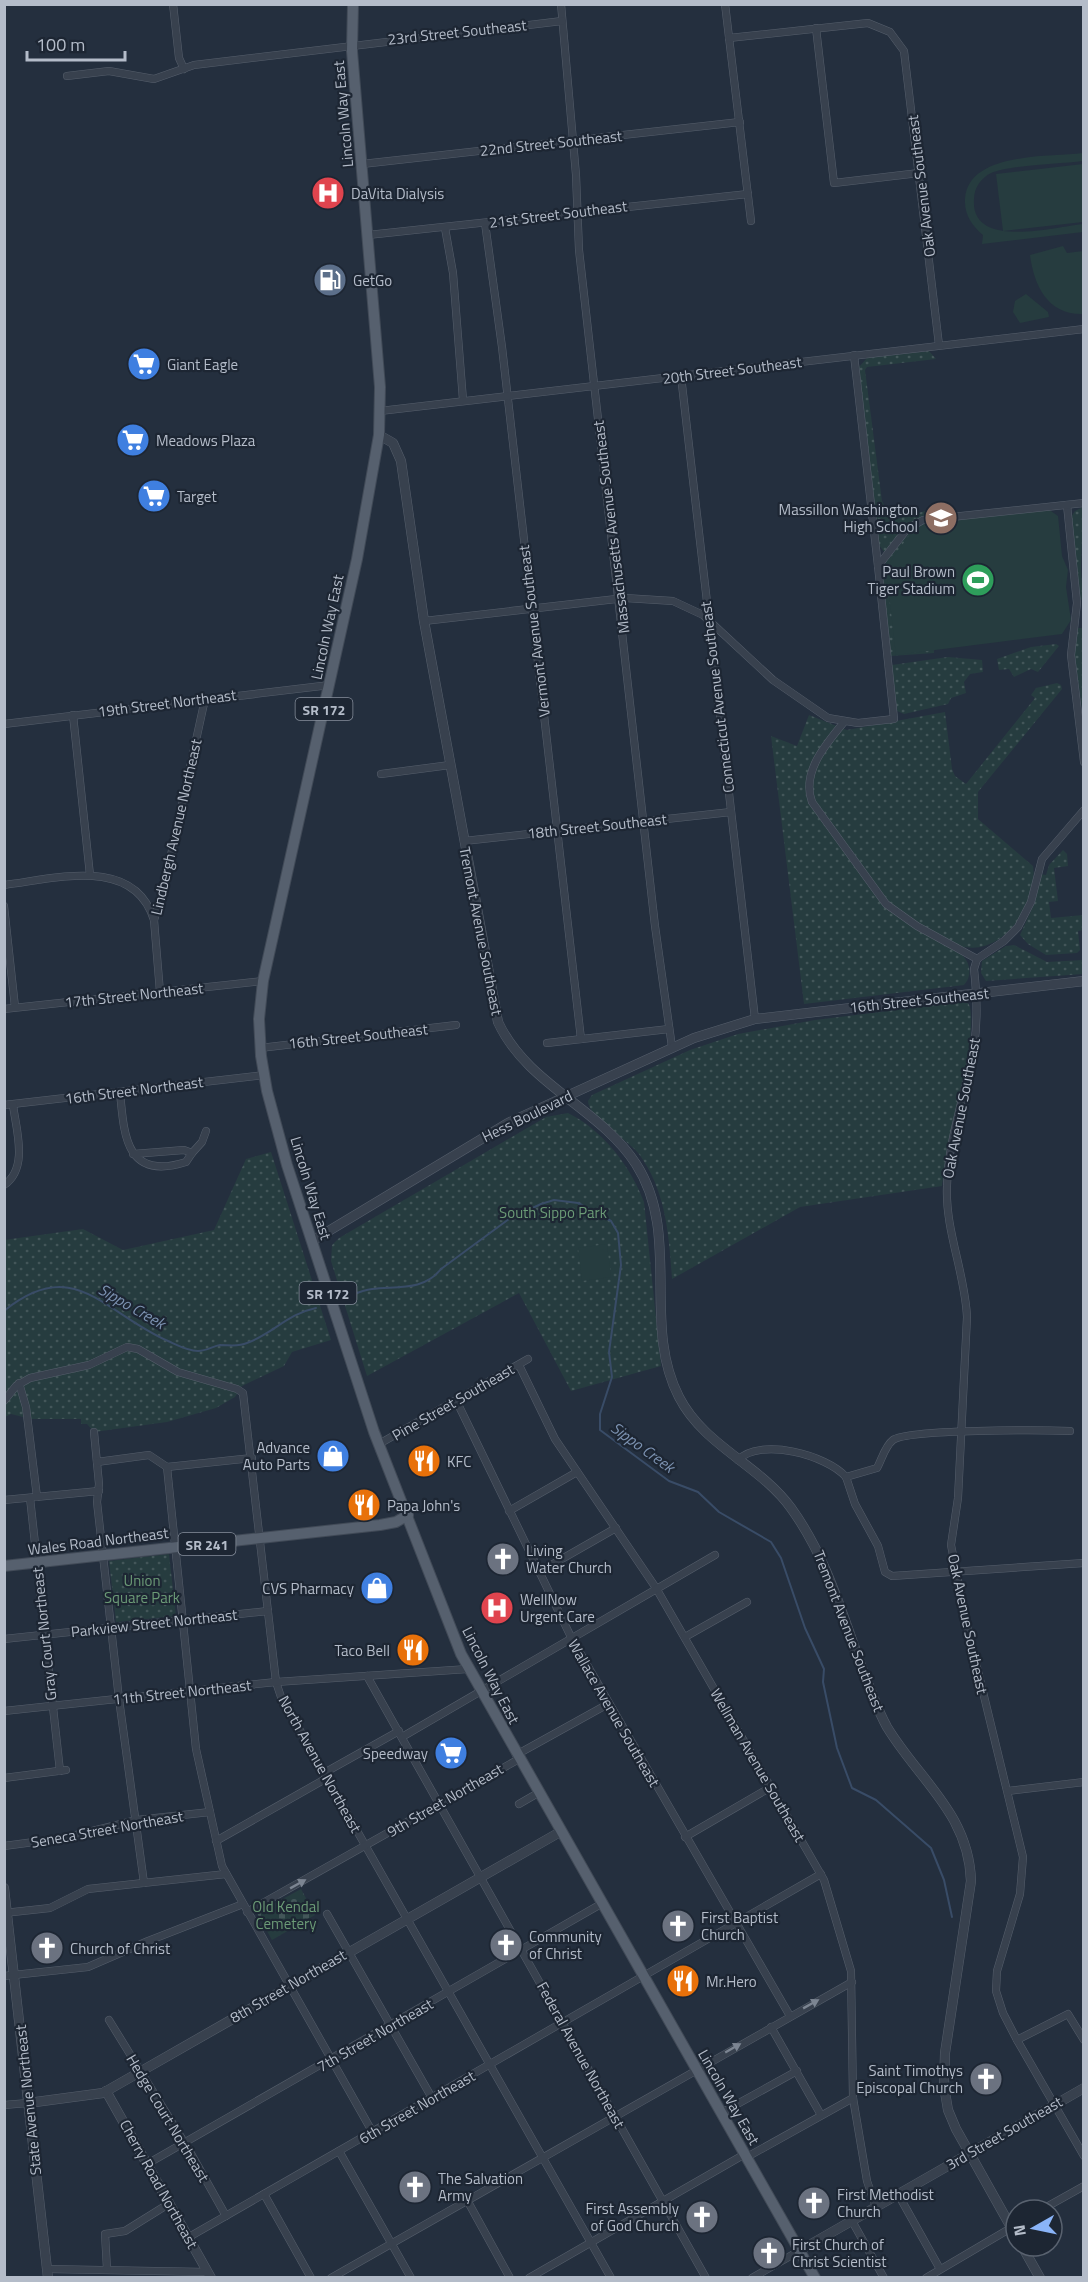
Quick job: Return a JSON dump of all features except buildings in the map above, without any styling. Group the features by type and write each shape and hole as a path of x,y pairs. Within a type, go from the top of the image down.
{"main road":[{"name":"Lincoln Way East","path":"353,4 352,45 368,235 380,411 379,435 357,559 263,981 259,1011 260,1048 264,1075 285,1156 379,1444 468,1669 814,2277"},
{"name":"Wales Road Northeast","path":"4,1566 380,1525 396,1522 408,1515"}],"street":[{"path":"173,4 179,58 184,69"},
{"name":"Massachusetts Avenue Southeast","path":"561,4 577,212 595,386 672,1047"},
{"path":"725,4 751,221"},
{"name":"23rd Street Southeast","path":"67,76 109,71 154,79 194,65 562,21"},
{"name":"Oak Avenue Southeast","path":"816,28 868,23 890,32 906,55 939,345"},
{"path":"729,38 816,28 834,183 920,173"},
{"name":"22nd Street Southeast","path":"362,164 740,122"},
{"name":"21st Street Southeast","path":"368,235 748,194"},
{"name":"Vermont Avenue Southeast","path":"485,223 581,1039"},
{"path":"444,228 453,273 463,400"},
{"name":"20th Street Southeast","path":"380,411 1083,329"},
{"path":"424,621 619,599 664,599 687,606 709,621 792,695 828,717 844,722 894,719 854,355"},
{"name":"Connecticut Avenue Southeast","path":"681,376 755,1019"},
{"name":"Tremont Avenue Southeast","path":"379,435 393,443 401,461 424,621 498,1022 522,1058 626,1150 645,1179 657,1221 662,1276 661,1330 671,1377 679,1397 692,1417 786,1501 811,1538 840,1602 859,1661 887,1727 949,1811 968,1848 971,1863 971,1891 943,2067 948,2110 969,2153 1004,2213"},
{"path":"878,566 907,529 918,521 1024,507 1083,503"},
{"path":"1067,505 1077,602 1071,655 1083,762"},
{"name":"19th Street Northeast","path":"4,724 330,685"},
{"name":"Lindbergh Avenue Northeast","path":"160,992 154,920 164,887 205,699"},
{"path":"73,715 90,875"},
{"path":"844,722 818,759 808,781 809,795 815,807 886,904 917,926 977,959 1004,941 1018,927 1031,902 1042,859 1083,810"},
{"path":"381,774 450,765"},
{"name":"18th Street Southeast","path":"464,841 731,812"},
{"path":"4,885 90,875 113,878 130,887 149,908 154,920"},
{"path":"4,906 15,1007"},
{"name":"Oak Avenue Southeast","path":"977,959 974,969 977,993 974,1045 954,1137 946,1187 948,1215 967,1304 958,1498 951,1537 955,1572 1022,1847 1023,1869 1016,1910 997,1971 996,1991 1003,2013 1017,2040 1083,2156"},
{"name":"17th Street Northeast","path":"4,1008 263,981"},
{"name":"16th Street Southeast","path":"755,1019 1083,981"},
{"name":"Hess Boulevard","path":"312,1241 487,1135 564,1096 672,1047 755,1019"},
{"name":"16th Street Southeast","path":"260,1048 456,1025"},
{"path":"546,1043 669,1029"},
{"name":"16th Street Northeast","path":"4,1105 264,1075"},
{"path":"120,1092 126,1142 133,1154 144,1163 168,1165 186,1162 202,1142 206,1131"},
{"path":"4,1185 14,1175 19,1161 13,1105"},
{"path":"133,1154 184,1150 192,1153"},
{"name":"North Avenue Northeast","path":"19,1383 37,1375 89,1365 123,1348 132,1347 178,1372 237,1389 243,1393 276,1682 281,1697 611,2277"},
{"name":"Pine Street Southeast","path":"379,1444 528,1359"},
{"name":"Wellman Avenue Southeast","path":"519,1365 555,1439 656,1588 821,1874 830,1896 852,1982 850,2026 853,2098 867,2181 876,2207"},
{"path":"4,1401 19,1383"},
{"name":"Gray Court Northeast","path":"4,1778 63,1771 52,1706 36,1563 26,1407 19,1383"},
{"name":"Wallace Avenue Southeast","path":"456,1400 571,1638 684,1837 790,2016"},
{"path":"846,1477 877,1468 889,1444 897,1437 962,1432 1070,1431"},
{"path":"94,1432 99,1491 97,1502 119,1699 144,1883"},
{"path":"738,1460 756,1451 796,1452 823,1461 846,1477 855,1504 878,1546 888,1574 898,1577 1083,1563"},
{"path":"97,1462 149,1455 167,1467 252,1458"},
{"path":"167,1467 196,1749 216,1841 226,1874 373,2133"},
{"path":"509,1511 578,1472"},
{"path":"4,1500 99,1491"},
{"path":"539,1572 616,1528"},
{"path":"216,1841 325,1776 480,1691 715,1555"},
{"path":"685,1637 747,1602"},
{"name":"Parkview Street Northeast","path":"4,1639 268,1611"},
{"name":"11th Street Northeast","path":"4,1711 276,1682 468,1669"},
{"name":"Federal Avenue Northeast","path":"367,1676 706,2277"},
{"name":"9th Street Northeast","path":"247,1912 440,1804 608,1704"},
{"path":"1008,1791 1083,1782"},
{"path":"684,1837 771,1787"},
{"path":"519,1804 538,1793"},
{"name":"Seneca Street Northeast","path":"4,1846 64,1838 137,1820 210,1812"},
{"name":"8th Street Northeast","path":"4,2105 84,2097 106,2091 560,1832"},
{"path":"6,1913 59,1906 79,1892 88,1889 226,1874"},
{"name":"6th Street Northeast","path":"189,2237 821,1874"},
{"name":"State Avenue Northeast","path":"4,1888 9,1976 28,2103 47,2273"},
{"path":"9,1976 88,1967 243,1904"},
{"name":"7th Street Northeast","path":"147,2164 601,1904"},
{"path":"327,1914 347,1953 432,2098"},
{"path":"330,2277 852,1982"},
{"path":"1017,2040 1068,2014 1083,2040"},
{"name":"Hedge Court Northeast","path":"109,2020 226,2216"},
{"path":"771,2027 821,2115"},
{"path":"721,2113 796,2071"},
{"name":"3rd Street Southeast","path":"799,2251 1083,2088"},
{"name":"Cherry Road Northeast","path":"106,2091 209,2275"},
{"path":"529,2277 662,2200 853,2098"},
{"path":"339,2151 411,2277"},
{"path":"1062,2198 1083,2186"},
{"path":"264,2194 311,2277"},
{"path":"898,2194 940,2269"},
{"path":"467,2200 510,2277"},
{"path":"107,2270 105,2234 125,2231 170,2203"},
{"path":"852,2221 884,2277"},
{"path":"926,2277 1004,2235"},
{"path":"752,2277 799,2251"},
{"path":"1029,2258 1040,2277"},
{"path":"47,2273 107,2270 209,2275"}],"green space":[{"path":"1083,153 1083,161 1022,166 991,173 979,184 974,199 976,215 985,225 999,230 1035,231 1083,224 1083,232 982,244 983,235 975,228 965,204 970,184 980,173 1012,160"},
{"path":"1083,164 1083,222 1003,231 996,174"},
{"path":"1063,246 1067,253 1083,251 1083,314 1061,310 1052,304 1039,288 1035,277 1030,255"},
{"path":"1026,294 1048,312 1049,317 1020,323 1013,312 1015,301"},
{"path":"929,351 936,359 867,367 865,370 882,501 893,520 943,506 945,514 914,520 885,553 879,545 859,367 867,358"},
{"path":"1083,507 1081,569 1083,600 1079,599 1070,518 1075,511"},
{"name":"Paul Brown Tiger Stadium","path":"1048,509 1058,516 1062,556 1068,570 1066,587 1071,620 1062,634 896,655 886,568 917,524"},
{"path":"965,517 933,637 934,653 891,656 882,575 886,562 916,524"},
{"path":"1076,628 1083,628 1083,715 1074,652"},
{"path":"1056,644 1059,646 1038,672 1031,669 1014,677 1009,669 999,670 997,659 1031,647"},
{"path":"948,657 982,660 983,672 970,674 964,682 966,693 951,698 948,704 904,714 897,711 892,665"},
{"path":"1057,683 1062,689 978,792 978,819 1033,866 1030,895 1016,923 993,942 979,947 965,947 961,954 967,961 969,977 964,985 804,1004 771,736 797,746 809,715 847,730 945,712 952,769 955,776 966,784 1035,698 1031,695 1036,688"},
{"path":"1063,850 1067,854 1068,866 1054,868 1058,901 1049,902 1051,918 1083,915 1083,930 1078,931 1080,950 1077,953 1046,955 1028,944 1020,935 1035,902 1040,874 1046,875 1049,865"},
{"path":"1014,945 1047,962 1083,960 1083,974 986,981 981,973 982,961 1006,946"},
{"path":"968,1003 971,1015 970,1035 962,1090 942,1186 800,1207 672,1279 667,1230 661,1198 655,1183 634,1148 594,1114 588,1101 592,1095 690,1050 738,1034 815,1020"},
{"name":"South Sippo Park","path":"568,1113 581,1120 604,1139 632,1176 644,1202 661,1366 571,1391 519,1293 367,1376 331,1261 332,1245 339,1238 546,1117"},
{"path":"271,1152 331,1340 292,1352 284,1366 242,1386 235,1397 216,1408 167,1422 94,1432 87,1424 81,1424 81,1419 31,1419 11,1414 5,1417 4,1240 83,1229 123,1250 214,1230 246,1159"},
{"path":"607,1244 611,1277 582,1281 578,1248"},
{"name":"Union Square Park","path":"169,1554 176,1616 116,1622 109,1561"},
{"name":"Old Kendal Cemetery","path":"301,1889 315,1915 272,1940 257,1913"}],"waterway":[{"name":"Sippo Creek","path":"346,1297 369,1290 410,1286 427,1281 509,1219 554,1200 578,1203 611,1221 618,1233 621,1265 609,1352 612,1377 600,1414 600,1430 669,1481 698,1492 719,1512 771,1542 781,1558 805,1628 824,1669 823,1682 837,1748 852,1788 876,1800 931,1848 944,1880 952,1917"},
{"name":"Sippo Creek","path":"4,1311 29,1295 50,1288 70,1288 88,1294 168,1341 186,1349 198,1351 220,1345 244,1344 257,1339 289,1319 316,1308"}],"place":[{"name":"DaVita Dialysis","path":"328,193"},
{"name":"GetGo","path":"330,280"},
{"name":"Giant Eagle","path":"144,364"},
{"name":"Meadows Plaza","path":"133,440"},
{"name":"Target","path":"154,496"},
{"name":"Massillon Washington High School","path":"941,518"},
{"name":"Paul Brown Tiger Stadium","path":"978,580"},
{"name":"Advance Auto Parts","path":"333,1456"},
{"name":"KFC","path":"424,1461"},
{"name":"Papa John's","path":"364,1505"},
{"name":"Living Water Church","path":"503,1559"},
{"name":"CVS Pharmacy","path":"377,1588"},
{"name":"WellNow Urgent Care","path":"497,1608"},
{"name":"Taco Bell","path":"413,1650"},
{"name":"Speedway","path":"451,1753"},
{"name":"First Baptist Church","path":"678,1926"},
{"name":"Community of Christ","path":"506,1945"},
{"name":"Church of Christ","path":"47,1948"},
{"name":"Mr.Hero","path":"683,1981"},
{"name":"Saint Timothys Episcopal Church","path":"986,2079"},
{"name":"The Salvation Army","path":"415,2187"},
{"name":"First Methodist Church","path":"814,2203"},
{"name":"First Assembly of God Church","path":"702,2217"},
{"name":"First Church of Christ Scientist","path":"769,2253"}]}
